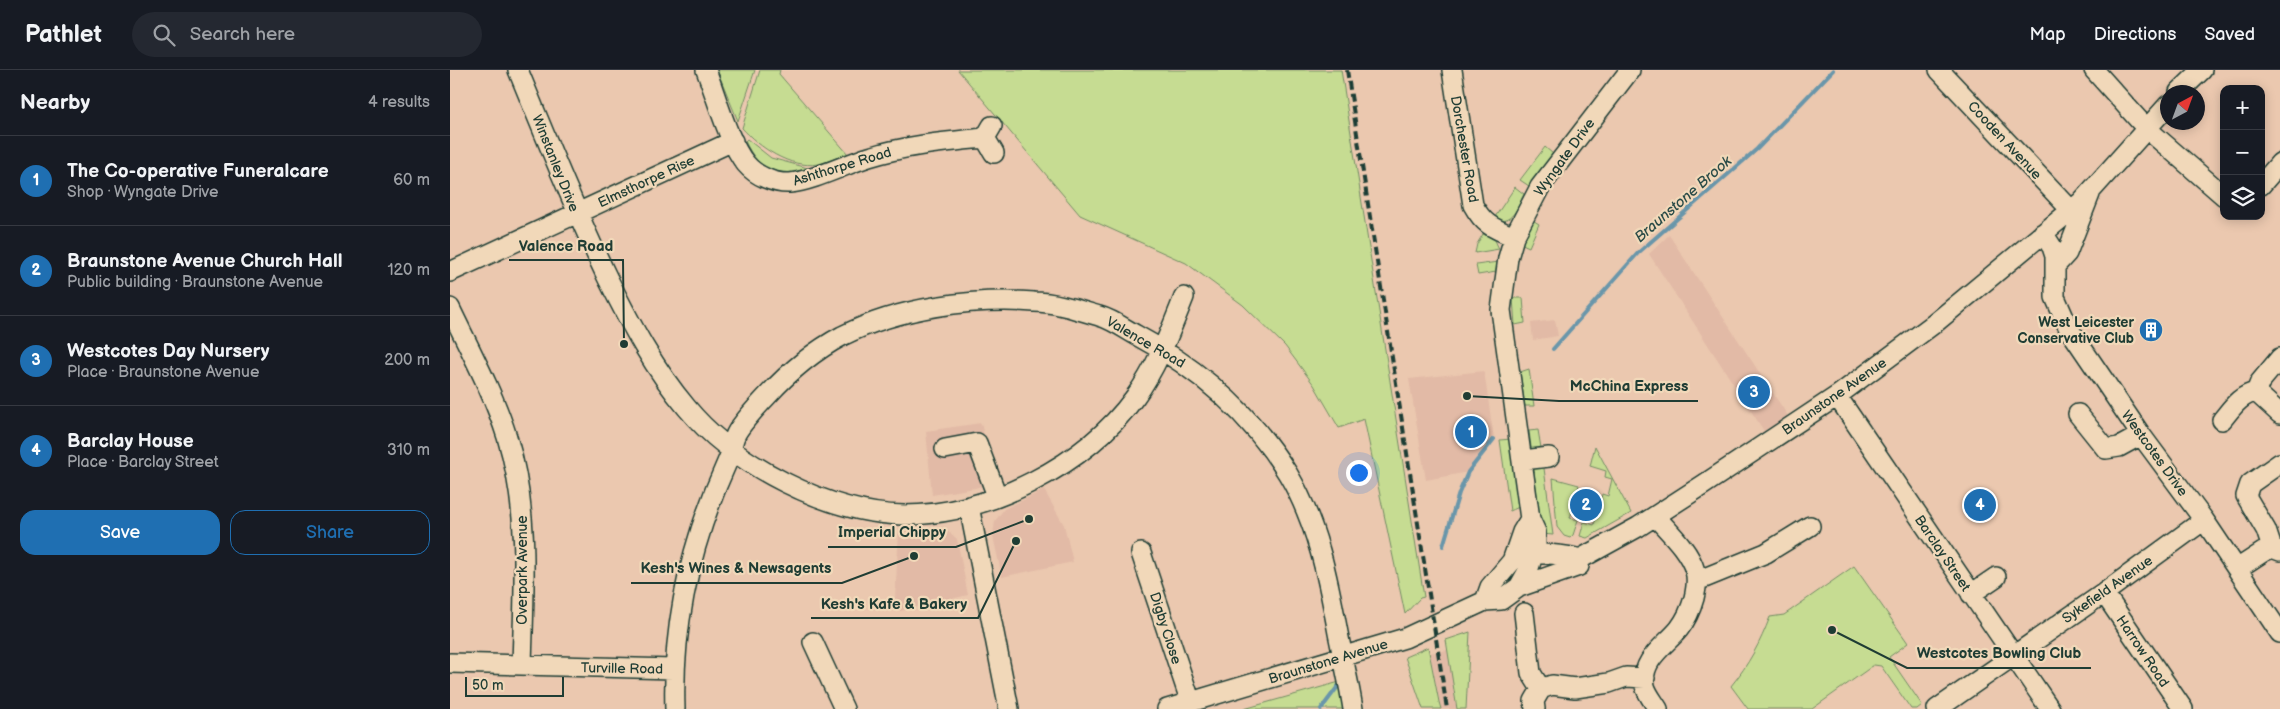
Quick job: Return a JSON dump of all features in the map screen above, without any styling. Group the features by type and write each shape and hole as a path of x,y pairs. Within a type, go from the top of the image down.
{"street":[{"name":"Winstanley Drive","path":"518,70 576,213 621,306 663,377 706,429 732,451 781,482 828,500 870,511 902,515 933,513 969,506 1047,475 1099,436 1135,397 1163,349 1184,297"},
{"name":"Ashthorpe Road","path":"706,70 733,141 746,164 759,175 775,183 791,183 870,157 912,146 990,139"},
{"name":"Dorchester Road","path":"1452,70 1473,205 1487,225 1514,237"},
{"name":"Wyngate Drive","path":"1526,555 1536,532 1530,519 1501,310 1508,258 1514,237 1540,187 1630,70"},
{"name":"Cooden Avenue","path":"1939,70 2071,210"},
{"path":"2094,70 2146,128 2220,192"},
{"path":"2186,85 2202,70"},
{"path":"2071,210 2090,193 2160,113"},
{"name":"Elmsthorpe Rise","path":"450,272 733,141"},
{"path":"2265,180 2280,163"},
{"path":"2056,265 2067,253 2090,193"},
{"name":"Braunstone Avenue","path":"1167,709 1405,638 1484,602 1501,600 1519,587 1556,576 1579,566 1580,559 1638,527 1837,396 1935,323 2071,210"},
{"name":"Westcotes Drive","path":"2043,234 2052,247 2056,265 2055,297 2070,329 2141,435 2204,520 2280,633"},
{"name":"Valence Road","path":"674,709 673,669 680,610 693,557 719,481 732,451 735,435 770,392 797,366 840,338 862,327 906,313 968,303 1037,302 1102,316 1163,349 1201,375 1251,422 1288,475 1313,525 1329,584 1353,709"},
{"name":"Overpark Avenue","path":"450,308 501,419 518,482 522,506 525,556 522,665"},
{"path":"2256,392 2260,382 2280,358"},
{"path":"2222,420 2247,393 2256,392 2280,414"},
{"name":"Barclay Street","path":"1837,396 2050,709"},
{"path":"2078,414 2106,449 2114,449 2141,435"},
{"path":"945,449 977,443 997,496"},
{"path":"1523,460 1550,457"},
{"path":"2237,569 2263,552 2276,549 2249,502 2246,490 2250,484 2280,463"},
{"path":"969,506 1009,709"},
{"path":"1655,516 1683,548 1695,571 1697,581 1693,604 1681,627 1650,659 1645,678 1648,692 1658,709"},
{"name":"Sykefield Avenue","path":"1937,709 2104,593 2204,520"},
{"path":"1697,581 1766,553 1810,526"},
{"name":"Digby Close","path":"1141,553 1191,703"},
{"path":"1526,555 1542,572 1556,576"},
{"path":"1519,587 1526,555"},
{"path":"1484,602 1490,587 1512,562 1526,555 1574,556 1580,559"},
{"path":"1971,594 1996,577"},
{"name":"Harrow Road","path":"2104,593 2183,709"},
{"path":"1524,613 1531,674 1541,689"},
{"path":"813,642 844,709"},
{"name":"Turville Road","path":"450,663 673,669"},
{"path":"1535,709 1534,701 1541,689 1552,685 1576,688 1600,685 1626,677 1645,678"}],"shaded area":[{"path":"1669,235 1788,416 1764,431 1649,254"},
{"path":"1555,320 1558,336 1533,340 1531,323"},
{"path":"1484,371 1494,439 1468,472 1426,480 1409,379"},
{"path":"981,423 995,482 975,488 932,495 926,431"},
{"path":"1044,490 1064,525 1073,562 1002,577 993,536 995,521 1004,509"},
{"path":"941,529 948,531 957,539 968,595 900,611 895,598 899,531"},
{"path":"1448,650 1457,709 1441,709 1429,653"}],"green space":[{"path":"717,70 755,70 738,121"},
{"path":"760,70 780,70 779,74 848,154 826,162 807,165 786,160 776,155 749,135 742,128"},
{"path":"958,70 1341,70 1424,597 1420,598 1405,614 1364,419 1339,428 1314,385 1285,346 1243,305 1186,263 1080,215"},
{"path":"747,139 771,158 808,168 787,173 770,170 756,159 750,151 745,141"},
{"path":"1545,147 1553,154 1529,186 1520,180"},
{"path":"1515,187 1524,194 1516,210 1510,218 1500,221 1493,220"},
{"path":"1531,219 1539,224 1529,247 1520,243"},
{"path":"1483,234 1495,240 1499,249 1475,253 1477,244"},
{"path":"1498,262 1496,272 1478,275 1476,265"},
{"path":"1513,298 1523,298 1525,323 1515,325"},
{"path":"1529,369 1534,406 1525,406 1520,372"},
{"path":"1538,430 1542,454 1532,455 1529,431"},
{"path":"1511,439 1519,507 1510,511 1500,440"},
{"path":"1595,446 1631,513 1587,538 1580,536 1584,522 1594,525 1602,494 1608,496 1612,479 1605,477 1606,471 1590,466"},
{"path":"1543,461 1553,535 1542,534 1533,465"},
{"path":"1553,478 1579,485 1570,518 1578,520 1573,535 1570,538 1564,536 1557,527"},
{"path":"1854,566 1908,643 1889,657 1922,705 1917,709 1911,709 1881,666 1874,665 1812,709 1748,709 1731,686 1754,653 1770,617 1784,615"},
{"path":"1470,632 1466,709 1457,709 1446,640"},
{"path":"1428,647 1441,709 1423,709 1405,657"},
{"path":"1343,681 1346,709 1244,709"}],"waterway":[{"name":"Braunstone Brook","path":"1553,349 1638,253 1757,149 1833,70"},
{"name":"Braunstone Brook","path":"1443,546 1459,493 1468,472 1494,439"},
{"name":"Braunstone Brook","path":"1321,709 1342,681"}],"railway":[{"path":"1347,70 1447,709"}],"place":[{"name":"West Leicester Conservative Club","path":"2151,330"},
{"name":"Valence Road","path":"624,344"},
{"name":"Westcotes Day Nursery","path":"1754,392"},
{"name":"McChina Express","path":"1467,396"},
{"name":"The Co-operative Funeralcare","path":"1471,432"},
{"name":"Braunstone Avenue Church Hall","path":"1586,505"},
{"name":"Barclay House","path":"1980,505"},
{"name":"Imperial Chippy","path":"1029,519"},
{"name":"Kesh's Kafe & Bakery","path":"1016,541"},
{"name":"Kesh's Wines & Newsagents","path":"914,556"},
{"name":"Westcotes Bowling Club","path":"1832,630"}]}
